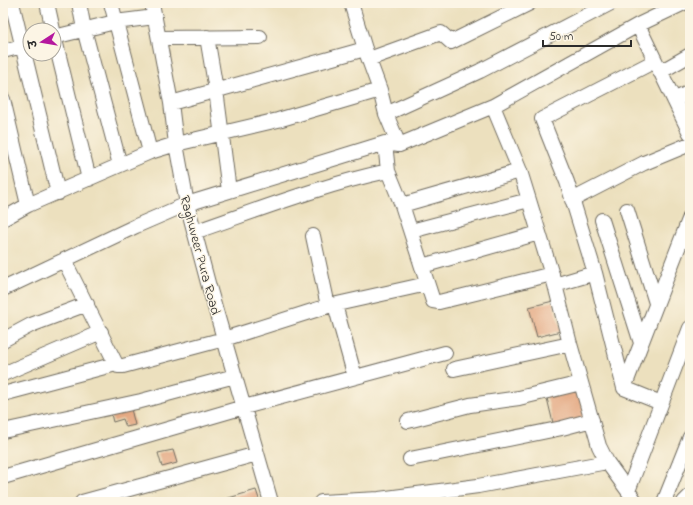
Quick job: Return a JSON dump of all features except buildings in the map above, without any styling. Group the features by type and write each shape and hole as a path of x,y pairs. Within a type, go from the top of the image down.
{"street":[{"path":"12,3 22,33"},
{"path":"47,3 51,22"},
{"path":"79,3 84,29 120,165"},
{"path":"111,3 150,152"},
{"name":"Raghuveer Pura Road","path":"152,3 171,103 176,144 187,204 271,502"},
{"path":"351,3 380,90 386,114 392,144 388,171 402,205 433,301 436,302 554,279 594,273"},
{"path":"171,103 216,90 367,54 441,33 451,42 530,3"},
{"path":"386,114 480,71 611,3"},
{"path":"3,289 136,226 187,204 392,144 493,106 638,25 684,3"},
{"path":"62,35 115,22 155,17"},
{"path":"638,25 690,133"},
{"path":"207,37 216,90 229,191"},
{"path":"159,38 260,37"},
{"path":"3,51 22,46"},
{"path":"624,388 594,273 567,182 542,119 658,66 690,56"},
{"path":"30,62 58,193"},
{"path":"60,62 89,179"},
{"path":"3,219 28,205 150,152 176,144 278,120 380,90"},
{"path":"674,100 690,92"},
{"path":"3,99 28,205"},
{"path":"493,106 520,170 554,279 570,344 599,446 607,462 632,497"},
{"path":"572,200 644,163 690,144"},
{"path":"402,205 520,170"},
{"path":"194,232 354,179 388,171"},
{"path":"410,231 529,200"},
{"path":"627,210 656,303"},
{"path":"624,388 690,217"},
{"path":"602,220 641,343"},
{"path":"422,266 539,233"},
{"path":"312,236 332,306 355,377"},
{"path":"64,260 116,364"},
{"path":"3,394 116,364 123,366 224,339 332,306 427,284"},
{"path":"3,340 31,325 87,304"},
{"path":"632,497 661,403 690,328"},
{"path":"3,374 101,332"},
{"path":"454,369 570,344"},
{"path":"3,477 244,407 445,353"},
{"path":"3,431 141,401 235,376"},
{"path":"408,421 470,405 519,398 582,383"},
{"path":"624,388 661,403"},
{"path":"410,459 562,428 592,420"},
{"path":"668,501 690,437"},
{"path":"82,502 257,454"},
{"path":"321,502 379,499 478,486 607,462"},
{"path":"684,502 690,496"}]}
